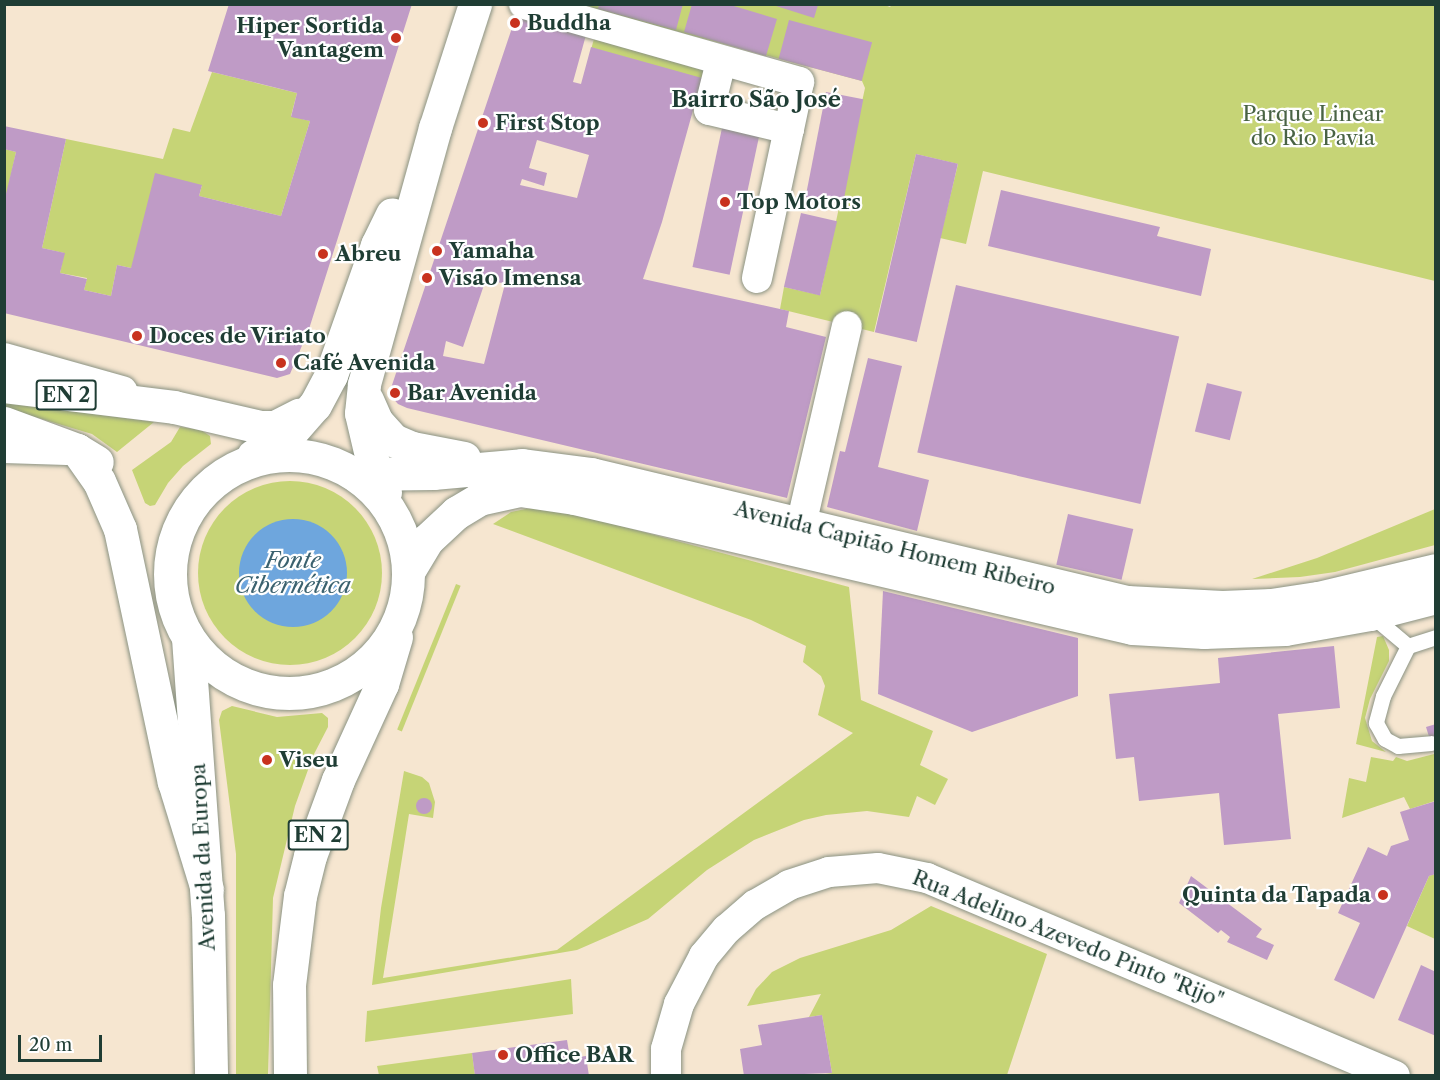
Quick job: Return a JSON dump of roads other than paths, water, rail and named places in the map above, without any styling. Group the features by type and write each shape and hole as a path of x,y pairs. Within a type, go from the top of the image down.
{"main road":[{"path":"77,450 110,473 121,489 152,552 188,638 215,668 251,688 289,694 327,688 361,670 388,642 404,608 409,570 401,533 366,474 361,413 364,384 435,128 475,4"},
{"path":"172,600 170,560 181,521 205,488 239,465 273,451 315,405 344,343 377,245 435,128"},
{"path":"364,384 368,405 381,428 393,440 428,452 522,465"},
{"name":"EN 2","path":"4,386 188,411 260,427 275,427 315,405"},
{"path":"188,411 249,435 273,451 319,458 366,474"},
{"name":"EN 2","path":"4,423 77,450"},
{"path":"77,450 99,481 120,529 174,782 207,889"},
{"name":"Avenida Capitão Homem Ribeiro","path":"366,474 522,465 591,474 1127,602 1222,607 1295,601 1436,570"},
{"name":"Avenida Capitão Homem Ribeiro","path":"409,570 427,540 456,513 478,499 520,490 574,498 1132,628 1213,633 1285,629 1370,614 1436,597"},
{"name":"EN 2","path":"290,1076 289,985 300,896 310,856 338,780 382,684 404,608"},
{"name":"Avenida da Europa","path":"188,638 207,889 211,1076"}],"street":[{"path":"524,4 799,82 757,278"},
{"path":"722,62 709,110 789,129"},
{"path":"801,525 847,326"},
{"path":"4,358 188,411"},
{"path":"4,448 77,450"},
{"name":"Rua Adelino Azevedo Pinto \"Rijo\"","path":"666,1076 666,1050 679,1004 704,956 727,929 755,904 789,885 829,872 879,868 927,878 1395,1076"}],"lane":[{"path":"1370,614 1408,646"},
{"path":"1431,743 1398,746 1385,739 1376,723 1383,696 1408,646 1436,638"}],"water":[{"name":"Fonte Cibernética","path":"293,519 314,523 331,535 343,552 347,573 343,594 331,611 314,623 293,627 272,623 255,611 243,594 239,573 243,552 255,535 272,523"}],"place":[{"name":"Buddha","path":"515,23"},
{"name":"Hiper Sortida Vantagem","path":"396,38"},
{"name":"First Stop","path":"483,123"},
{"name":"Top Motors","path":"725,202"},
{"name":"Yamaha","path":"437,251"},
{"name":"Abreu","path":"323,254"},
{"name":"Visão Imensa","path":"427,278"},
{"name":"Doces de Viriato","path":"137,336"},
{"name":"Café Avenida","path":"281,363"},
{"name":"Bar Avenida","path":"395,393"},
{"name":"Viseu","path":"267,760"},
{"name":"Quinta da Tapada","path":"1383,895"},
{"name":"Office BAR","path":"503,1055"}],"district":[{"name":"Bairro São José","path":"756,100"}],"park label":[{"name":"Parque Linear do Rio Pavia","path":"1313,126"}]}
